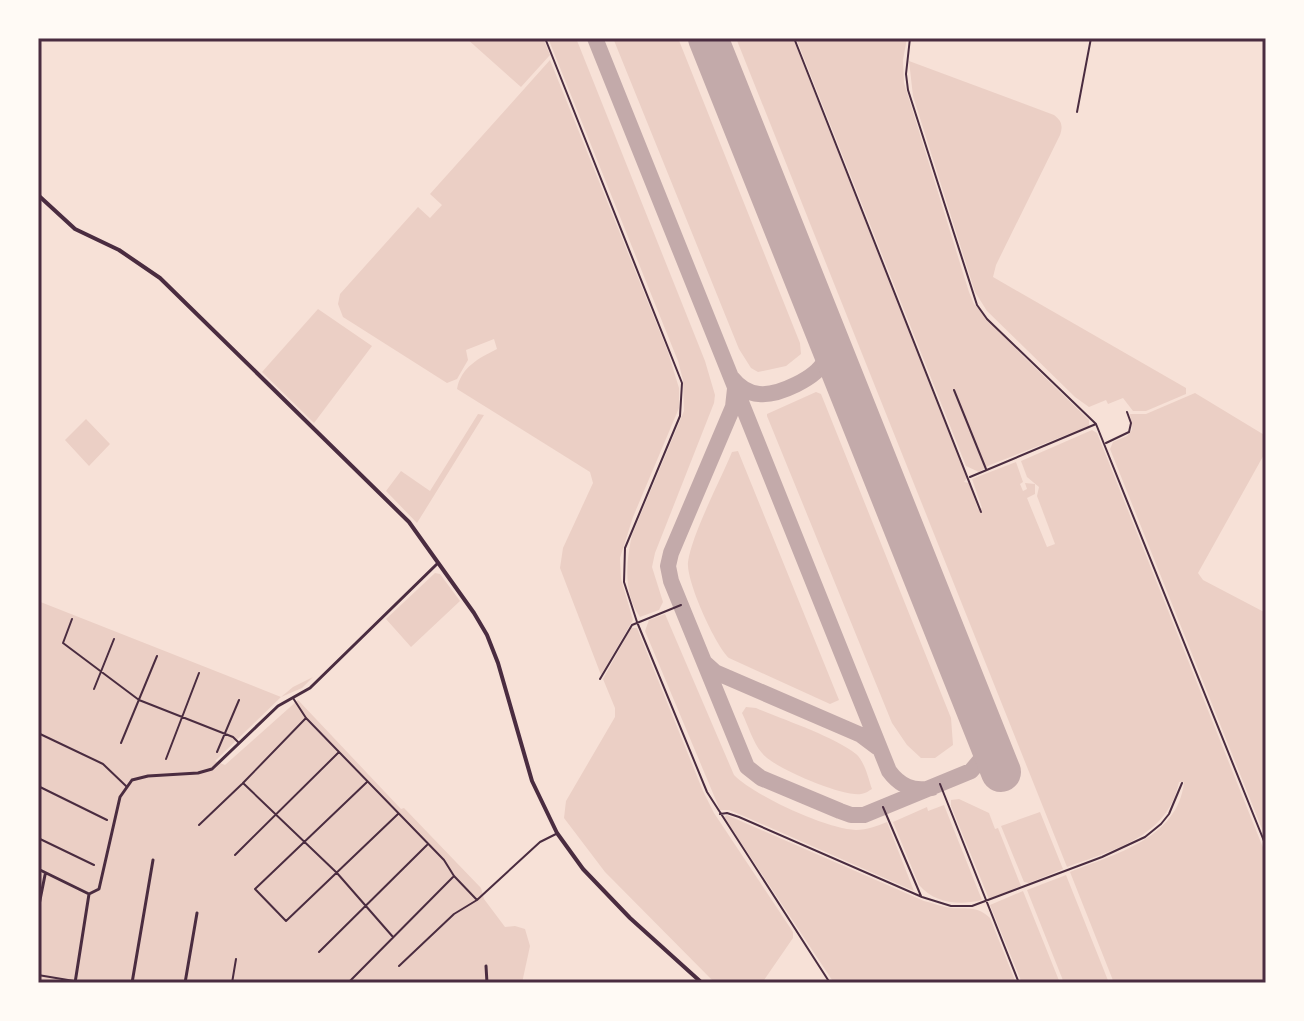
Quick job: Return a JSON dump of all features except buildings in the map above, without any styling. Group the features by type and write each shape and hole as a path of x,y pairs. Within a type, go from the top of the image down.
{"street":[{"path":"38,195 75,229 119,250 160,278 396,507 487,635 532,781 557,833 583,869 702,983"},
{"path":"89,894 99,889 117,807 132,780 212,769 278,706 310,688 438,563"},
{"path":"132,983 153,860"},
{"path":"38,869 89,894"},
{"path":"38,910 45,873"},
{"path":"75,982 89,894"},
{"path":"185,983 197,913"},
{"path":"486,966 487,983"}],"lane":[{"path":"545,38 682,383 680,416 625,548 624,582 637,622 707,792 830,983"},
{"path":"794,38 981,512"},
{"path":"910,38 906,74 908,90 977,305 987,319 1096,424 1266,846"},
{"path":"1077,112 1091,38"},
{"path":"954,390 986,470"},
{"path":"1105,444 1129,432 1131,423 1127,412"},
{"path":"969,478 1096,424"},
{"path":"600,679 627,631 637,622 681,605"},
{"path":"72,619 63,643 101,672 139,700 225,734 239,743"},
{"path":"94,689 114,639"},
{"path":"121,743 157,656"},
{"path":"166,759 199,673"},
{"path":"292,697 306,718 428,844 477,900"},
{"path":"217,752 239,700"},
{"path":"199,825 306,718"},
{"path":"38,733 103,764 126,786"},
{"path":"235,855 275,812 339,752"},
{"path":"367,782 255,889 286,921 398,814"},
{"path":"243,783 337,873 393,937"},
{"path":"719,814 739,817 922,897 951,906 972,906 1102,857 1145,837 1169,814 1182,783"},
{"path":"940,784 1019,983"},
{"path":"38,786 107,820"},
{"path":"883,807 922,897"},
{"path":"399,966 454,914 477,900 540,842 557,833"},
{"path":"38,838 94,865"},
{"path":"319,952 428,844"},
{"path":"348,983 454,876"},
{"path":"232,983 236,959"},
{"path":"38,975 75,982"}],"shaded area":[{"path":"466,38 543,38 550,55 521,87"},
{"path":"548,38 576,38 705,361 715,395 655,553 652,567 663,602 659,610 640,617 628,588 630,545 684,411 683,380"},
{"path":"613,38 678,38 800,343 801,354 786,366 758,372 751,368 739,349"},
{"path":"736,38 793,38 967,478 964,482 969,483 978,509 982,508 972,479 1016,462 1023,491 1027,489 1025,483 1035,484 1035,494 1027,498 1047,547 1055,544 1037,496 1039,487 1027,477 1021,461 1092,430 1097,433 1266,855 1266,983 1114,983 1070,872 1124,851 1157,831 1170,818 1184,782 1179,782 1173,801 1151,829 1120,847 1067,867"},
{"path":"796,38 907,38 903,60 904,83 974,304 1089,420 1089,426 979,472 966,466"},
{"path":"550,60 668,352 679,388 679,408 633,517 620,558 621,579 633,620 601,675 560,568 563,548 593,483 590,472 457,389 467,369 497,349 494,339 466,350 468,360 457,379 447,383 343,317 338,304 340,294 418,207 430,218 442,205 430,194"},
{"path":"909,61 1059,119 1062,126 1060,135 996,265 993,277 1186,388 1186,394 1146,411 1133,411 1123,398 1108,404 1106,400 1089,407 987,311 975,292 913,96"},
{"path":"318,309 372,346 314,423 262,372"},
{"path":"816,392 821,394 951,718 953,745 935,758 921,758 907,745 892,723 767,416"},
{"path":"1195,393 1266,436 1266,451 1198,573 1203,580 1266,613 1266,839 1110,449 1113,442 1127,436 1132,430 1130,414 1146,414"},
{"path":"478,414 484,415 417,523 386,491 401,471 430,491"},
{"path":"86,419 110,444 89,466 65,440"},
{"path":"738,451 839,700 830,704 729,658 716,640 696,597 688,562 691,550 732,452"},
{"path":"435,573 440,574 460,601 411,647 386,619"},
{"path":"38,601 281,697 215,761 225,765 298,700 481,888 484,899 505,927 525,929 530,946 522,983 38,983"},
{"path":"665,614 734,775 774,801 827,824 856,830 887,822 914,891 746,817 720,810 645,631 649,620"},
{"path":"631,628 637,628 714,813 793,932 793,938 762,983 715,983 605,872 564,818 566,801 615,717 615,708 603,679"},
{"path":"313,677 302,688 281,697 293,687"},
{"path":"746,707 794,723 846,747 862,761 872,789 861,794 839,791 793,773 769,759 751,734 742,713"},
{"path":"959,799 989,813 1021,886 989,899 951,806 951,800"},
{"path":"944,805 982,900 948,902 925,891 919,885 893,822 927,807 928,811"},
{"path":"1040,812 1063,869 1029,883 1024,882 1001,826"},
{"path":"727,815 924,901 981,912 990,918 1016,983 834,983 724,817"},
{"path":"1066,875 1109,983 1064,983 1027,890"},
{"path":"1023,891 1060,983 1022,983 990,905"}],"taxiway":[{"path":"595,38 889,771 908,787 932,788"},
{"path":"732,378 744,389 759,394 776,392 796,384 814,373 825,360 827,344 824,329"},
{"path":"735,389 733,407 668,566 671,581 747,767 761,778 840,811 864,815 971,771 982,758 983,727"},
{"path":"705,663 715,672 861,735 877,747"}],"runway":[{"path":"708,38 1001,772"}]}
